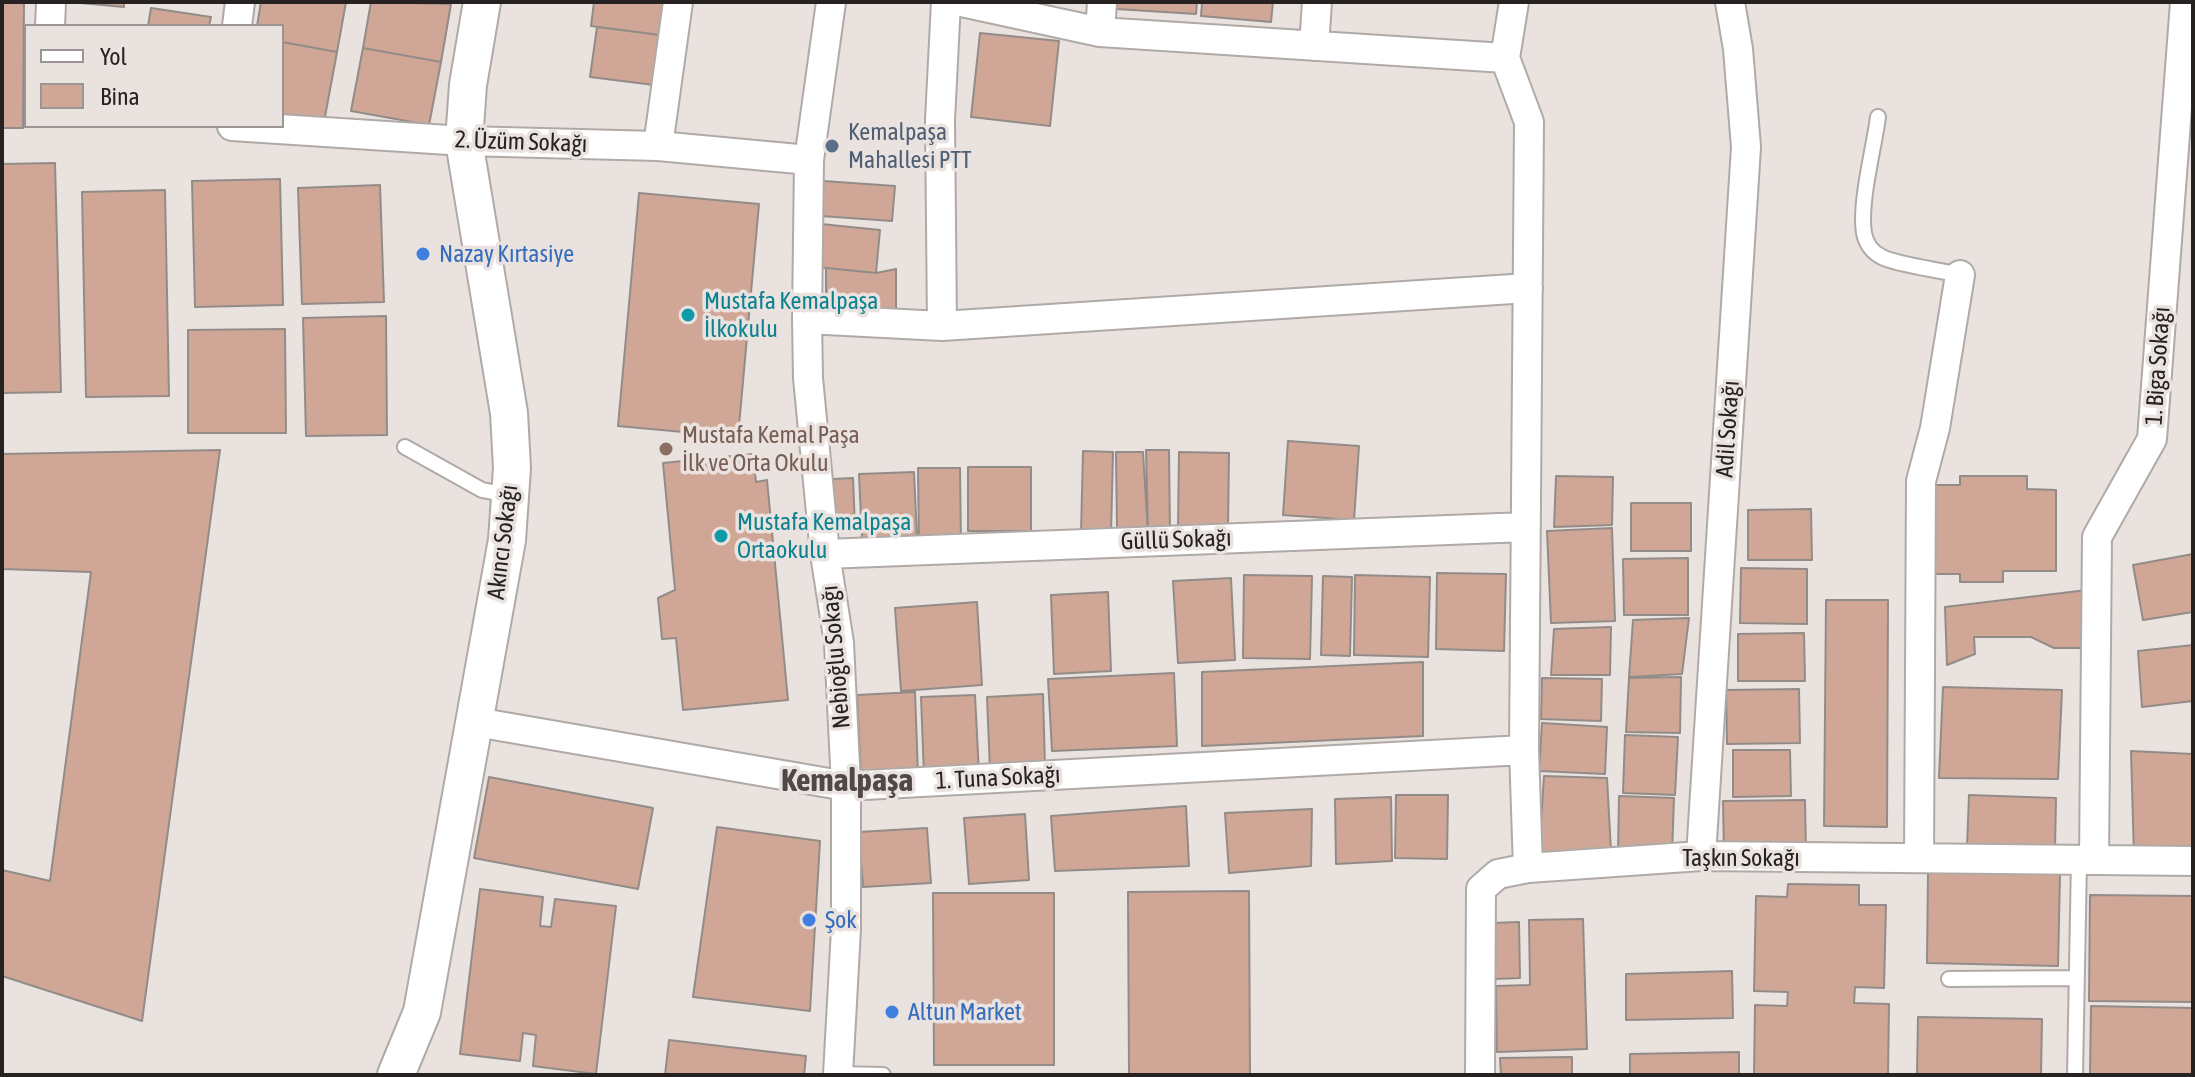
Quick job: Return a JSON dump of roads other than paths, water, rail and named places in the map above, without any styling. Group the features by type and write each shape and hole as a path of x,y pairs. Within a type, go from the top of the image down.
{"street":[{"path":"50,24 51,2"},
{"path":"237,24 240,2"},
{"name":"Akıncı Sokağı","path":"396,1075 422,1012 507,540 512,468 509,413 464,141 468,85 482,2"},
{"path":"658,146 678,2"},
{"name":"Nebioğlu Sokağı","path":"831,2 809,160 807,319 808,378 825,554 839,643 846,786 846,929 838,1074"},
{"path":"942,326 940,120 946,2"},
{"path":"962,2 1100,32 1505,58"},
{"path":"1100,32 1102,2"},
{"path":"1314,46 1317,2"},
{"path":"1514,2 1505,58 1529,122 1524,750 1528,868"},
{"name":"Adil Sokağı","path":"1701,856 1746,147 1738,49 1730,2"},
{"name":"1. Biga Sokağı","path":"2086,860 2097,537 2152,439 2185,2"},
{"name":"2. Üzüm Sokağı","path":"263,128 464,141 658,146 809,160"},
{"path":"1919,858 1921,481 1935,428 1960,275"},
{"path":"807,319 942,326 1528,288"},
{"name":"Güllü Sokağı","path":"825,554 1526,527"},
{"name":"1. Tuna Sokağı","path":"476,722 846,786 1524,750"},
{"name":"Taşkın Sokağı","path":"1480,1075 1481,889 1498,874 1528,868 1701,856 2193,861"}],"lane":[{"path":"1878,117 1864,213 1864,234 1868,245 1878,256 1890,261 1960,275"},
{"path":"405,447 482,490 510,495"},
{"path":"2075,1075 2077,978 2086,860"},
{"path":"1949,979 2077,978"},
{"path":"838,1074 883,1075"}],"place":[{"name":"Kemalpaşa Mahallesi PTT","path":"832,146"},
{"name":"Nazay Kırtasiye","path":"423,254"},
{"name":"Mustafa Kemalpaşa İlkokulu","path":"688,315"},
{"name":"Mustafa Kemal Paşa İlk ve Orta Okulu","path":"666,449"},
{"name":"Mustafa Kemalpaşa Ortaokulu","path":"721,536"},
{"name":"Şok","path":"809,920"},
{"name":"Altun Market","path":"892,1012"}],"district":[{"name":"Kemalpaşa","path":"847,781"}]}
